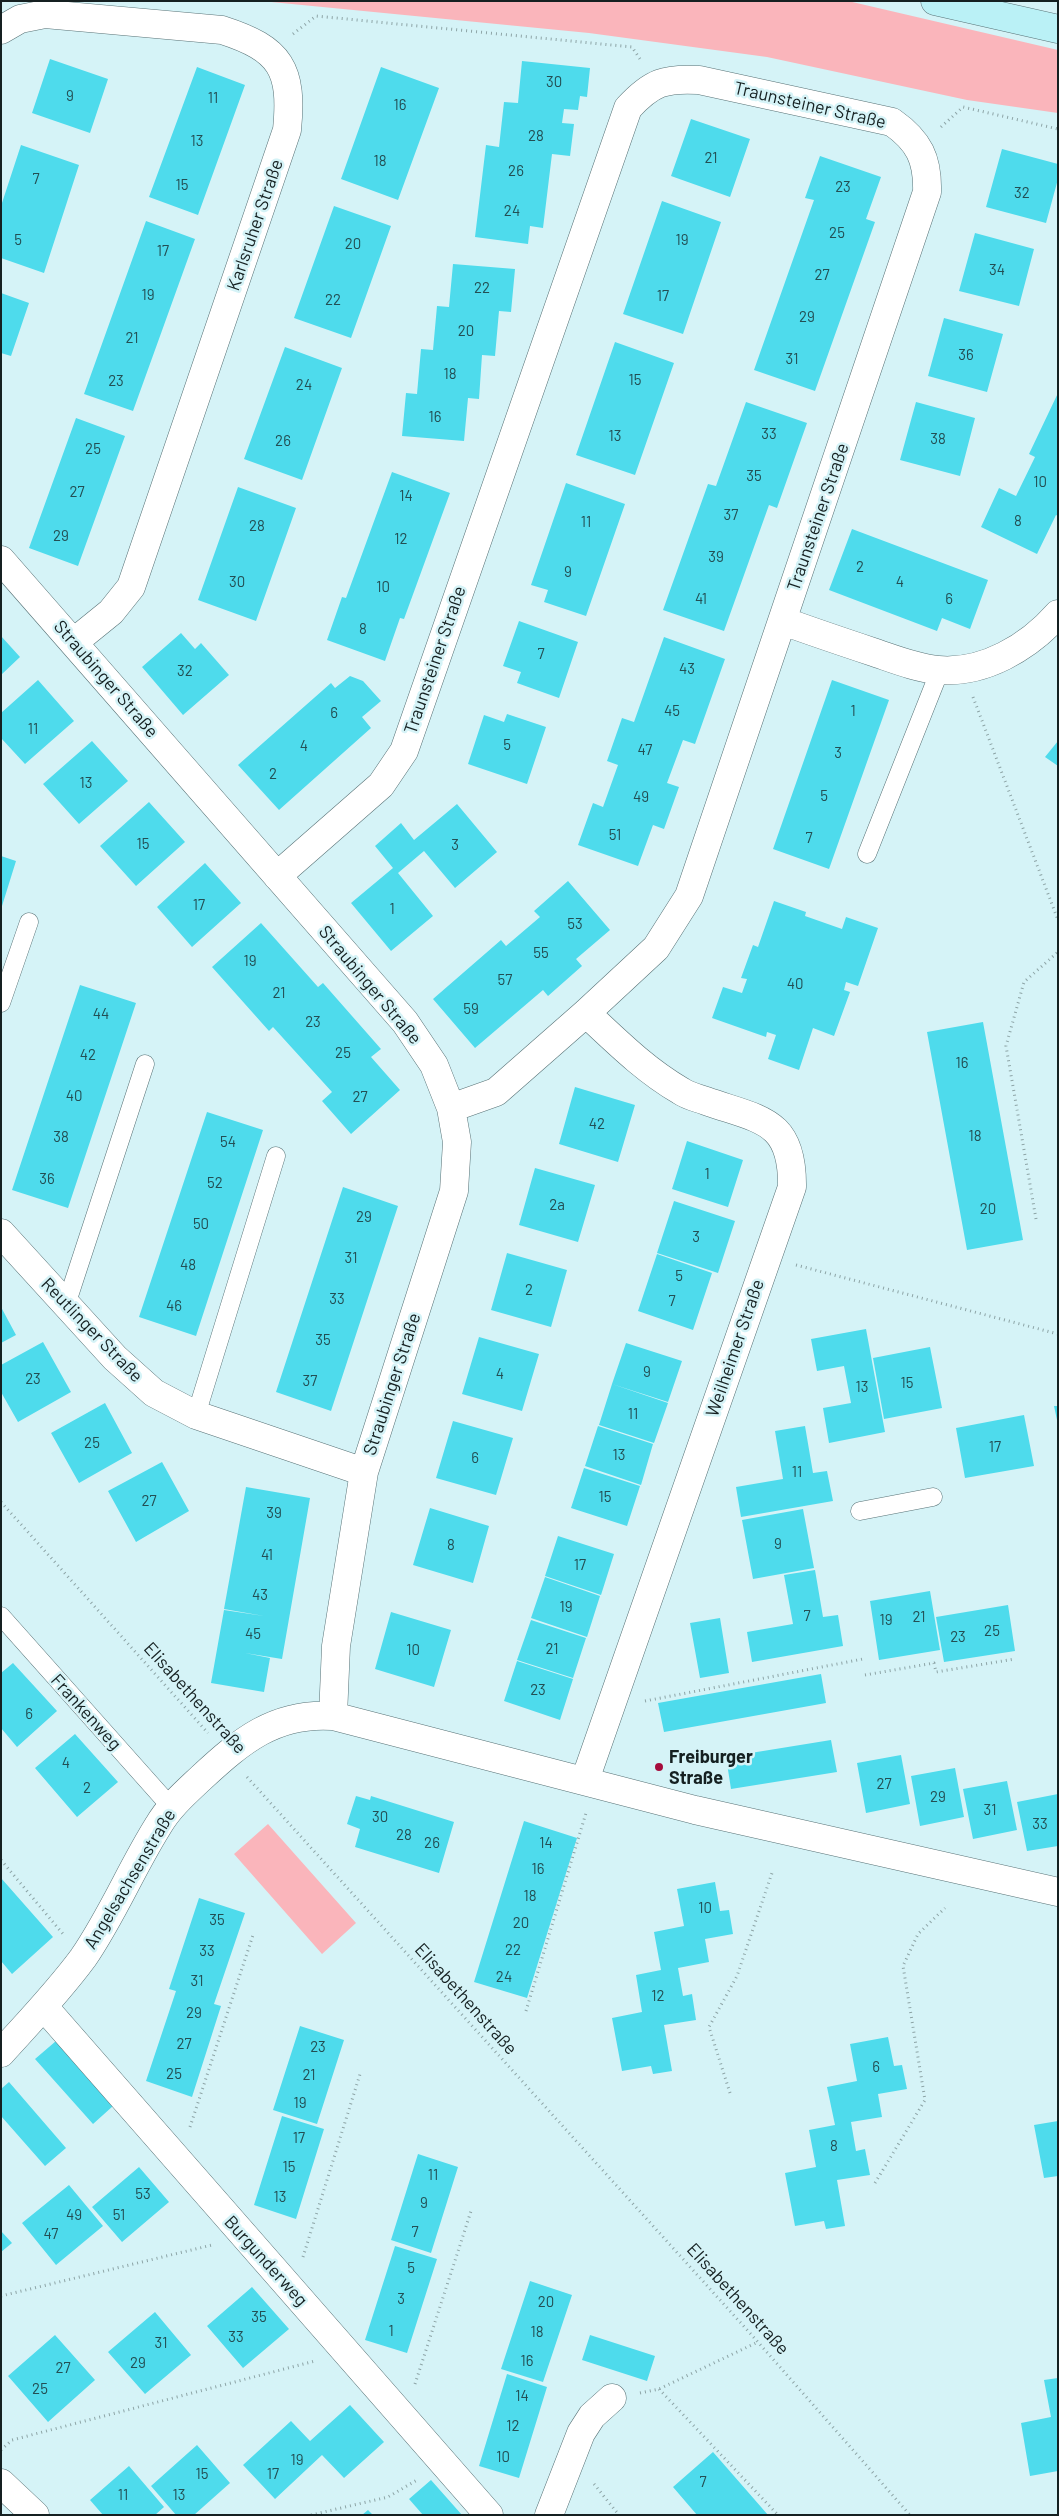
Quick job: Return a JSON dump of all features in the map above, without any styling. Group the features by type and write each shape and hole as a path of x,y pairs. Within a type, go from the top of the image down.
{"main road":[{"path":"935,1 1058,29"}],"street":[{"name":"Karlsruher Straße","path":"1,30 20,18 45,14 222,30 250,39 270,51 284,74 290,100 287,130 131,587 111,612 74,642"},
{"name":"Traunsteiner Straße","path":"277,876 381,785 404,751 628,108 643,91 658,82 676,78 699,80 892,122 909,134 919,148 928,172 927,192 689,896 656,948 586,1014 496,1092 451,1108"},
{"name":"Straubinger Straße","path":"1,560 406,1022 434,1065 451,1108 457,1142 454,1191 364,1472 336,1646 333,1716"},
{"path":"782,622 914,666 951,669 987,664 1014,651 1046,628 1058,614"},
{"name":"Weilheimer Straße","path":"586,1014 650,1072 684,1093 768,1122 782,1138 792,1162 792,1187 610,1708 590,1782"},
{"name":"Reutlinger Straße","path":"1,1233 115,1358 154,1393 196,1415 364,1472"},
{"name":"Angelsachsenstraße","path":"1,2053 44,2007 83,1957 127,1885 158,1826 171,1807 228,1753 256,1734 289,1719 310,1714 333,1716"},
{"path":"333,1716 695,1810 1058,1892"},
{"name":"Burgunderweg","path":"44,2007 489,2515"},
{"path":"549,2515 581,2433 592,2416 612,2398"},
{"path":"1,2483 36,2515"}],"lane":[{"path":"867,854 951,669"},
{"path":"1,1003 29,922"},
{"path":"66,1305 145,1064"},
{"path":"196,1415 276,1156"},
{"path":"860,1511 934,1497"},
{"name":"Frankenweg","path":"1,1616 171,1807"}],"path":[{"path":"270,51 316,16 632,47 658,82"},
{"path":"919,148 963,106 1058,129"},
{"path":"951,669 1058,920"},
{"path":"1036,1219 1006,1046 1024,982 1058,952"},
{"path":"767,1257 1058,1334"},
{"name":"Elisabethenstraße","path":"1,1502 758,2342 910,2515"},
{"path":"610,1708 863,1659"},
{"path":"865,1675 934,1663 936,1672 1016,1659"},
{"path":"526,2012 590,1782"},
{"path":"1,1860 83,1957"},
{"path":"730,2092 709,2027 737,1976 773,1870"},
{"path":"875,2184 925,2100 903,1966 918,1934 945,1908"},
{"path":"178,2160 254,1935"},
{"path":"293,2290 361,2071"},
{"path":"404,2416 472,2208"},
{"path":"1,2296 244,2237"},
{"path":"612,2398 659,2389 758,2342"},
{"path":"1,2450 12,2440 347,2353"},
{"path":"659,2389 778,2515"},
{"path":"312,2515 388,2497 446,2464"}],"shaded area":[{"path":"261,1 848,1 1058,50 1058,113 967,100 767,57 589,33"},
{"path":"268,1824 356,1923 322,1954 234,1854"}],"building":[{"path":"50,59 108,79 90,133 32,113"},
{"path":"522,61 590,68 587,97 580,96 578,110 564,109 562,123 574,124 570,156 552,154 543,228 530,226 528,244 475,237 486,145 499,147 504,102 518,103"},
{"path":"197,67 245,85 198,215 149,197"},
{"path":"381,67 439,88 398,200 341,179"},
{"path":"691,119 750,139 730,197 671,176"},
{"path":"21,145 79,165 44,273 1,258 1,206"},
{"path":"1002,149 1058,164 1058,179 1046,223 986,207"},
{"path":"820,156 881,177 866,219 875,222 815,391 754,370 814,200 805,198"},
{"path":"662,201 721,222 683,334 623,314"},
{"path":"334,206 391,226 351,338 294,318"},
{"path":"146,221 195,239 133,411 84,394"},
{"path":"975,233 1034,249 1019,306 959,291"},
{"path":"453,264 515,269 511,312 499,311 495,356 482,355 479,399 468,398 464,441 402,436 406,393 417,394 421,349 433,350 437,306 449,307"},
{"path":"1,293 29,303 11,356 1,353"},
{"path":"944,318 1003,334 987,392 928,376"},
{"path":"615,342 674,363 635,475 576,455"},
{"path":"285,347 342,368 302,480 244,459"},
{"path":"1058,393 1058,516 1056,515 1037,554 981,527 999,488 1016,496 1035,457 1029,454"},
{"path":"746,402 807,423 777,508 769,505 724,631 663,610 708,484 716,486"},
{"path":"916,402 975,418 960,476 900,460"},
{"path":"76,418 125,436 78,566 29,548"},
{"path":"392,472 450,493 404,619 400,618 385,661 327,640 342,597 346,598"},
{"path":"566,483 625,504 586,616 544,602 548,590 531,585"},
{"path":"238,487 296,508 256,621 198,600"},
{"path":"852,529 988,580 970,629 942,618 937,631 829,590"},
{"path":"519,621 578,642 559,698 517,683 521,672 503,666"},
{"path":"181,633 195,649 201,643 229,675 183,715 142,667"},
{"path":"1,636 20,657 1,675"},
{"path":"664,637 725,659 695,744 683,740 667,783 679,787 664,829 653,825 638,866 578,845 593,803 603,807 618,765 607,761 622,718 634,722"},
{"path":"350,676 363,681 381,701 362,717 371,728 279,810 238,765 331,683 335,688"},
{"path":"38,680 74,721 25,764 1,738 1,713"},
{"path":"832,680 889,700 829,869 773,849"},
{"path":"507,714 546,727 527,784 468,764 484,715 504,722"},
{"path":"92,741 128,781 79,824 43,784"},
{"path":"1058,741 1058,766 1045,757"},
{"path":"149,802 185,842 136,886 100,846"},
{"path":"457,804 497,852 455,888 424,851 398,873 433,916 391,951 351,903 393,868 375,846 401,823 414,840"},
{"path":"1,856 16,861 2,906 1,906"},
{"path":"205,863 241,903 192,947 157,907"},
{"path":"568,881 610,930 576,959 582,966 548,996 543,990 475,1048 433,999 501,940 506,946 540,917 534,911"},
{"path":"774,901 806,912 805,916 842,929 846,917 878,928 858,986 846,982 844,990 850,992 834,1036 813,1028 799,1070 768,1059 776,1035 767,1032 766,1037 712,1018 723,987 742,993 747,979 741,978 753,945 758,947"},
{"path":"261,923 318,987 323,983 381,1049 371,1057 400,1090 351,1134 322,1101 332,1092 273,1027 269,1031 212,967"},
{"path":"80,985 136,1003 68,1208 12,1190"},
{"path":"983,1022 1023,1240 967,1250 927,1032"},
{"path":"575,1087 635,1105 618,1162 559,1144"},
{"path":"207,1112 263,1130 196,1336 139,1317"},
{"path":"687,1141 743,1160 728,1207 672,1189"},
{"path":"535,1168 595,1185 578,1242 519,1225"},
{"path":"343,1187 398,1206 331,1411 276,1392"},
{"path":"674,1201 735,1221 718,1273 657,1253"},
{"path":"507,1253 567,1270 551,1327 491,1310"},
{"path":"657,1254 712,1273 693,1330 638,1311"},
{"path":"1,1307 16,1335 1,1343"},
{"path":"866,1329 885,1432 829,1443 823,1408 851,1403 844,1366 817,1371 811,1339"},
{"path":"479,1337 539,1354 522,1411 462,1394"},
{"path":"43,1342 71,1392 18,1422 1,1392 1,1365"},
{"path":"626,1343 682,1361 668,1402 612,1384"},
{"path":"930,1347 942,1408 884,1419 873,1358"},
{"path":"612,1384 668,1403 654,1443 599,1425"},
{"path":"105,1403 132,1453 79,1483 51,1433"},
{"path":"1054,1406 1058,1406 1058,1420 1057,1420"},
{"path":"1024,1415 1034,1466 965,1478 956,1428"},
{"path":"453,1421 513,1438 496,1495 436,1478"},
{"path":"598,1426 653,1444 641,1485 585,1466"},
{"path":"805,1426 813,1473 827,1471 833,1501 741,1517 736,1487 783,1479 775,1431"},
{"path":"162,1462 189,1511 136,1542 108,1491"},
{"path":"584,1468 640,1486 627,1526 571,1508"},
{"path":"246,1487 310,1498 282,1659 245,1653 270,1658 264,1692 211,1683 224,1610 264,1616 224,1609"},
{"path":"430,1508 489,1526 473,1583 413,1565"},
{"path":"803,1509 814,1568 753,1579 742,1520"},
{"path":"558,1536 614,1554 601,1595 545,1576"},
{"path":"815,1570 823,1617 838,1615 843,1646 752,1662 747,1632 793,1624 784,1575"},
{"path":"545,1577 600,1596 587,1637 531,1618"},
{"path":"930,1591 940,1650 879,1660 870,1601"},
{"path":"1008,1605 1015,1651 944,1662 936,1617"},
{"path":"391,1612 451,1630 434,1687 375,1669"},
{"path":"720,1618 729,1673 700,1678 690,1623"},
{"path":"531,1620 586,1638 573,1678 517,1660"},
{"path":"517,1661 573,1679 560,1720 504,1701"},
{"path":"13,1663 57,1711 17,1747 1,1728 1,1673"},
{"path":"821,1674 826,1703 664,1732 658,1703"},
{"path":"75,1734 118,1782 77,1817 35,1768"},
{"path":"831,1740 837,1772 731,1789 726,1757"},
{"path":"901,1755 910,1804 866,1813 857,1763"},
{"path":"955,1768 964,1817 920,1826 911,1776"},
{"path":"1007,1781 1017,1830 973,1839 963,1789"},
{"path":"1058,1794 1058,1846 1027,1851 1017,1802"},
{"path":"356,1796 370,1800 371,1796 454,1822 439,1873 355,1847 360,1829 347,1824"},
{"path":"524,1821 577,1838 527,1998 474,1982"},
{"path":"1,1878 53,1937 12,1974 1,1961"},
{"path":"715,1882 720,1911 729,1910 733,1934 705,1939 709,1962 678,1968 683,1996 692,1994 696,2020 664,2025 672,2071 653,2074 651,2066 622,2071 612,2018 642,2012 636,1975 661,1970 654,1932 684,1926 677,1889"},
{"path":"199,1898 245,1913 214,2004 221,2006 192,2097 146,2081 176,1991 169,1989"},
{"path":"300,2026 344,2040 317,2124 273,2110"},
{"path":"888,2037 894,2066 902,2065 907,2089 878,2094 882,2117 851,2122 856,2151 865,2149 870,2175 837,2180 845,2226 826,2229 824,2221 795,2226 785,2173 816,2167 809,2130 835,2125 827,2087 857,2081 850,2044"},
{"path":"56,2041 113,2106 93,2124 35,2059"},
{"path":"9,2082 66,2148 45,2166 1,2116 1,2089"},
{"path":"282,2116 324,2129 296,2219 254,2205"},
{"path":"1058,2121 1058,2176 1044,2178 1034,2125"},
{"path":"418,2154 458,2167 431,2253 391,2240"},
{"path":"139,2167 169,2202 122,2242 92,2207"},
{"path":"69,2185 103,2226 56,2265 22,2223"},
{"path":"1,2231 12,2243 1,2252"},
{"path":"395,2246 437,2259 407,2353 365,2340"},
{"path":"530,2281 572,2295 543,2382 501,2369"},
{"path":"252,2287 289,2329 243,2368 207,2326"},
{"path":"155,2312 191,2355 145,2394 108,2352"},
{"path":"55,2335 95,2380 48,2422 8,2376"},
{"path":"590,2335 655,2356 647,2381 582,2360"},
{"path":"507,2374 547,2387 519,2478 479,2466"},
{"path":"1058,2378 1058,2471 1030,2476 1021,2423 1051,2417 1044,2380"},
{"path":"350,2405 384,2442 344,2478 322,2455 275,2499 243,2465 291,2421 310,2441"},
{"path":"197,2445 230,2483 194,2515 176,2515 151,2486"},
{"path":"713,2452 768,2515 697,2515 673,2487"},
{"path":"129,2466 164,2507 155,2515 103,2515 90,2500"},
{"path":"431,2480 462,2515 423,2515 409,2499"},
{"path":"368,2510 373,2515 362,2515"}],"place":[{"name":"Freiburger Straße","path":"659,1767"}]}
